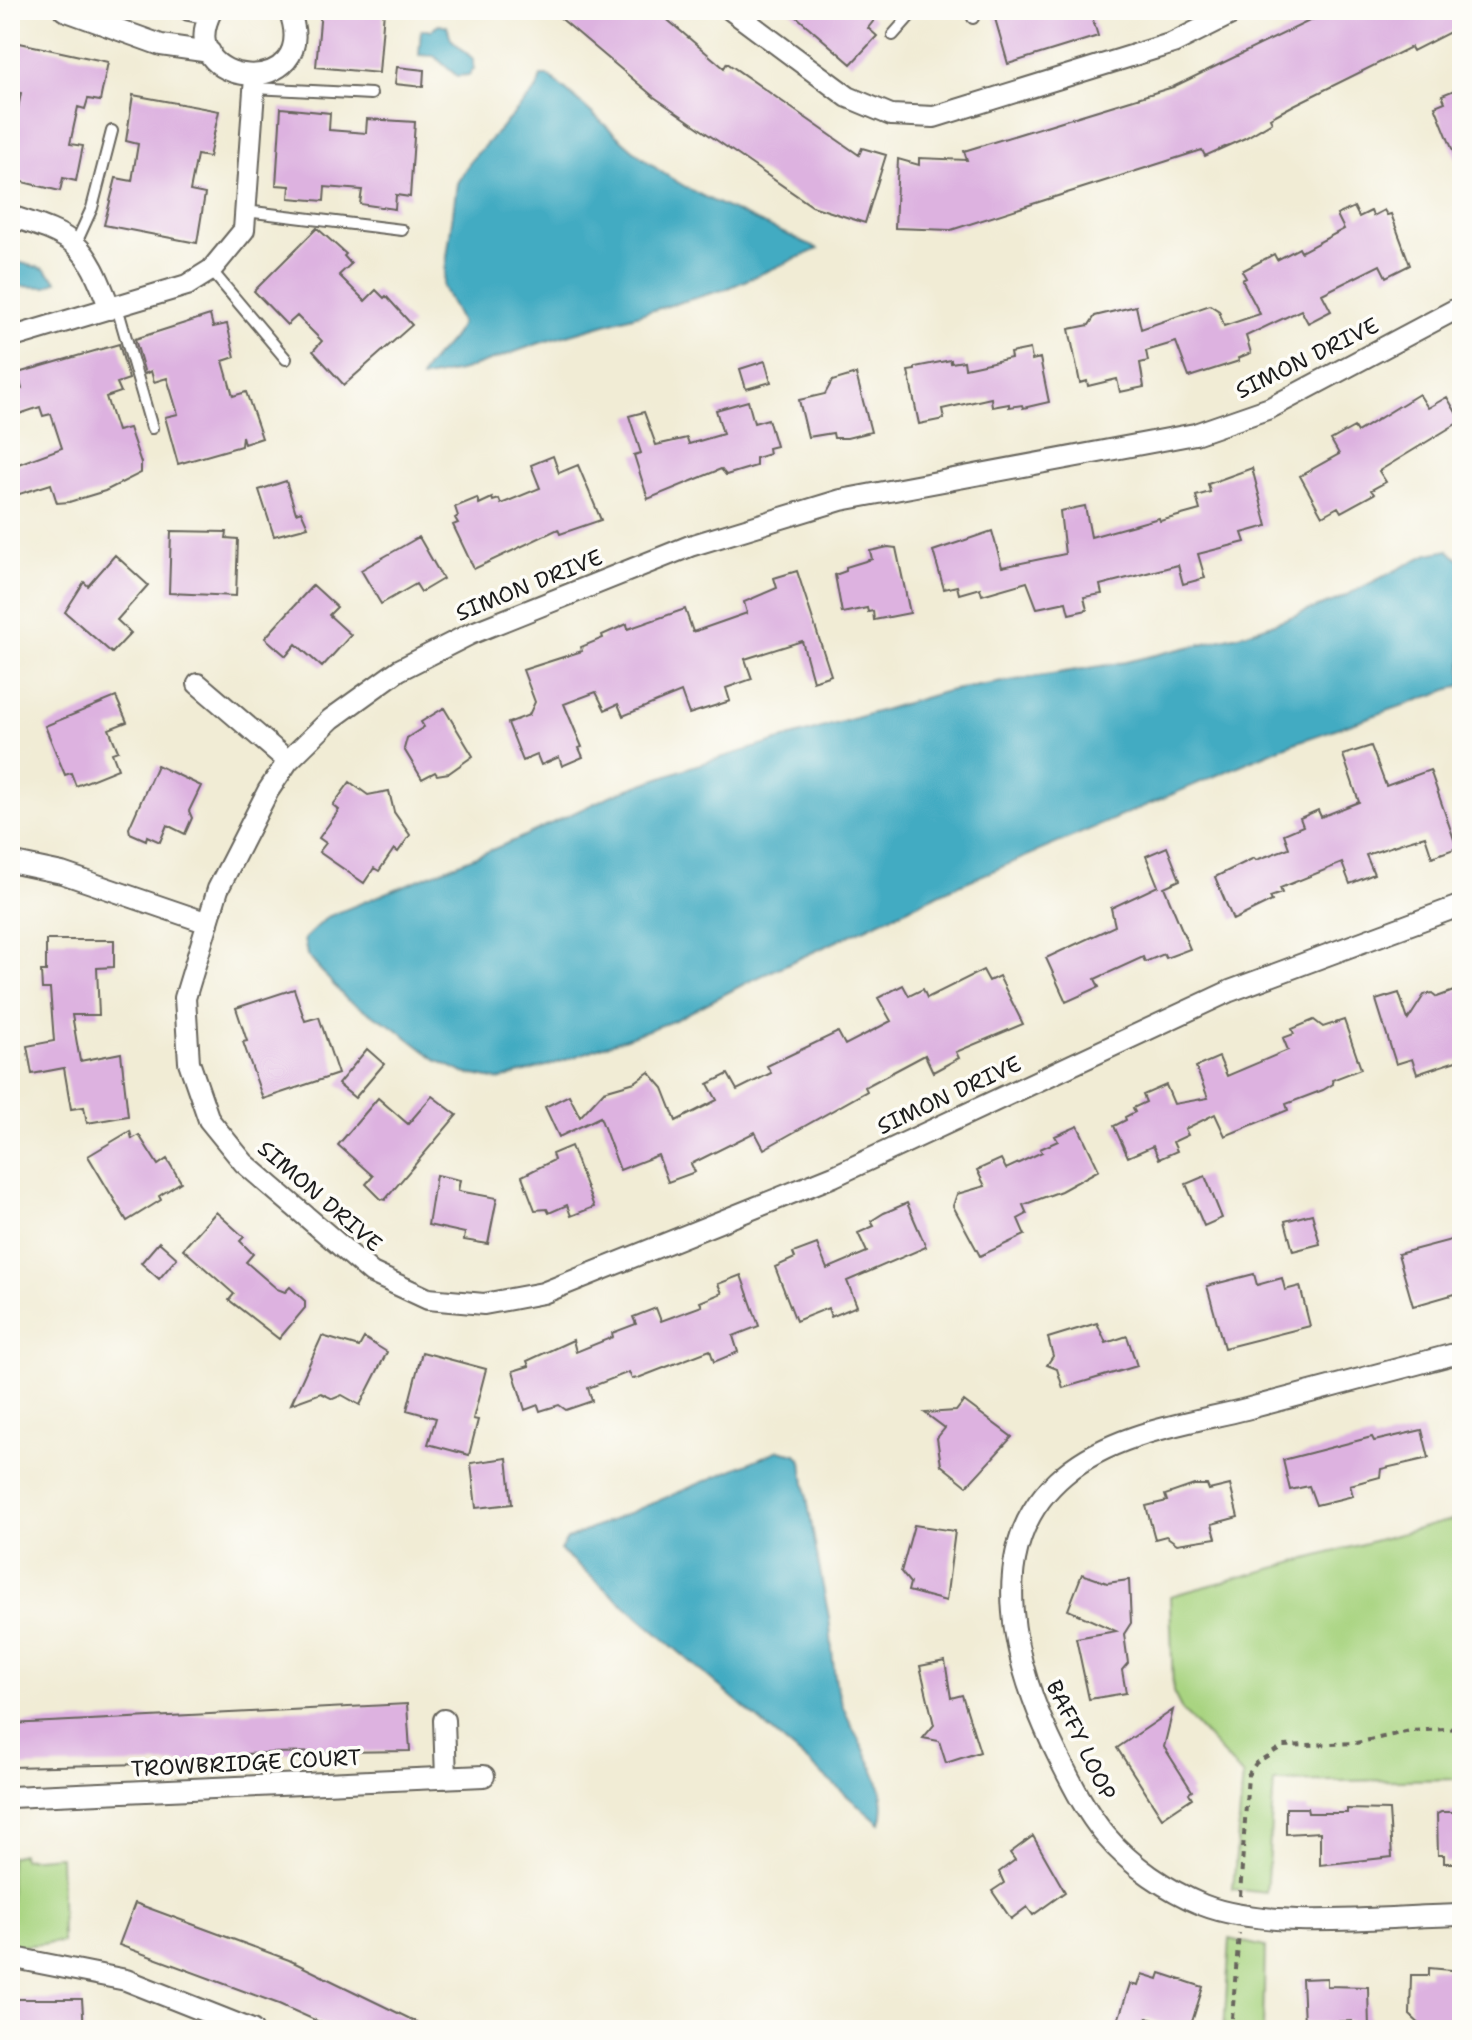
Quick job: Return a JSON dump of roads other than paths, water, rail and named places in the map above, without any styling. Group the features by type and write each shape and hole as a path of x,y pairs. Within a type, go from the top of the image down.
{"street":[{"path":"64,10 161,45 210,52"},
{"path":"255,82 290,52 294,23 289,10"},
{"path":"731,10 848,97 891,115 934,117 1173,43 1239,10"},
{"path":"204,11 210,52 229,71 255,82"},
{"path":"10,338 187,285 211,270 244,230 255,82"},
{"path":"10,216 54,230 76,243 94,266 113,308"},
{"name":"SIMON DRIVE","path":"1462,306 1270,408 1195,434 841,500 690,546 470,634 399,670 331,719 288,761 218,889 185,998 189,1062 209,1120 244,1163 372,1273 428,1299 484,1304 543,1293 834,1176 1230,991 1462,905"},
{"path":"198,684 288,761"},
{"path":"10,862 62,873 208,923"},
{"name":"BAFFY LOOP","path":"1462,1352 1113,1445 1062,1476 1025,1529 1011,1584 1015,1637 1035,1707 1080,1799 1107,1838 1152,1878 1206,1906 1240,1914 1322,1918 1462,1915"},
{"path":"444,1720 446,1778"},
{"name":"TROWBRIDGE COURT","path":"10,1797 484,1776"},
{"path":"10,1957 126,1980 252,2030"}],"lane":[{"path":"893,35 915,10"},
{"path":"255,82 371,94"},
{"path":"76,243 92,208 112,131"},
{"path":"245,211 402,230"},
{"path":"211,270 286,359"},
{"path":"113,308 152,428"}],"water":[{"path":"440,24 447,26 451,39 473,59 474,69 469,75 457,76 434,56 419,55 421,30 431,30"},
{"path":"541,76 548,76 645,160 678,183 818,249 726,289 540,343 464,370 421,379 461,323 443,287 457,183 472,159 537,89"},
{"path":"10,260 44,269 57,281 47,287 10,286"},
{"path":"1448,550 1462,562 1462,685 1283,747 950,889 748,982 673,1021 560,1062 498,1080 464,1073 438,1061 394,1027 347,1000 307,955 304,939 327,917 518,839 612,795 693,766 947,691 1126,662 1247,633 1337,600 1428,554"},
{"path":"779,1450 796,1454 802,1461 828,1612 837,1688 845,1713 876,1776 883,1808 880,1824 560,1550 567,1539"}]}
